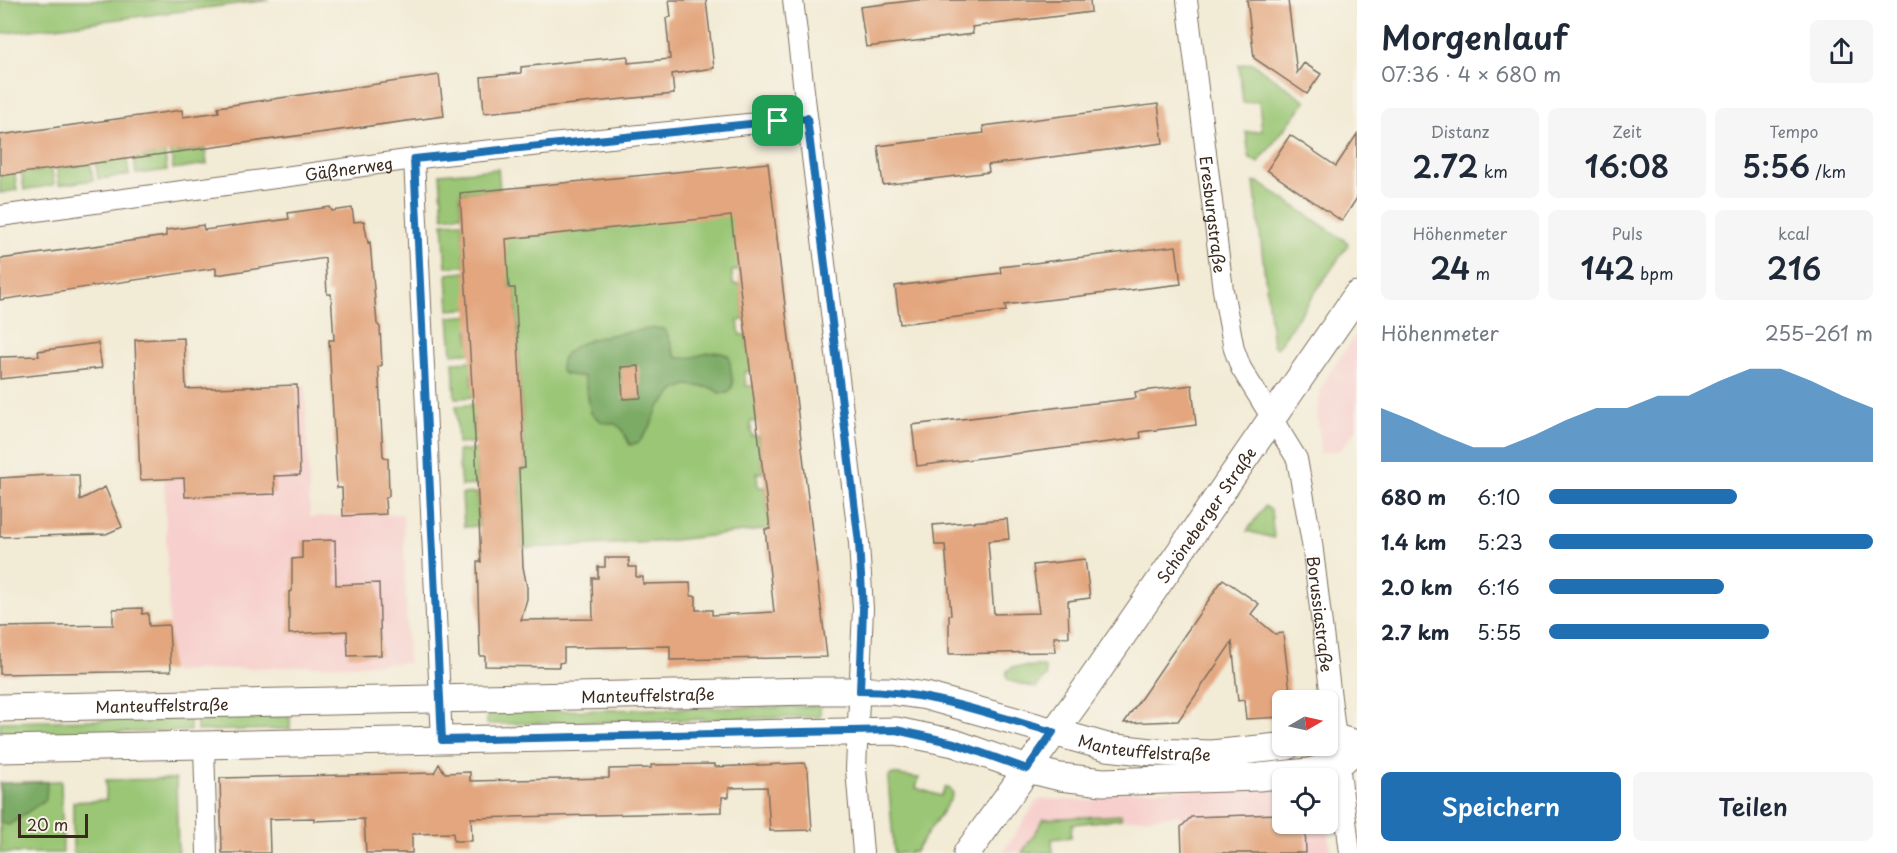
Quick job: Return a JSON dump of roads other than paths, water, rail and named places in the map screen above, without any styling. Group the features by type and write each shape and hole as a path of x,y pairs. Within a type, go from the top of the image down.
{"main road":[{"name":"Schöneberger Straße","path":"967,853 1357,296"},
{"name":"Manteuffelstraße","path":"0,708 891,691 927,696 1107,747 1152,752 1212,754 1272,748"},
{"name":"Manteuffelstraße","path":"0,749 896,730 935,738 1027,769 1071,778 1130,782 1259,777 1309,772 1343,747"}],"street":[{"path":"793,0 858,533 863,609 856,769 863,853"},
{"name":"Eresburgstraße","path":"1187,0 1228,323 1241,368 1273,418"},
{"name":"Gäßnerweg","path":"0,216 414,159 807,118"},
{"path":"414,159 442,740"},
{"name":"Borussiastraße","path":"1273,418 1297,459 1312,543 1343,747 1350,853"},
{"path":"204,745 207,853"}]}
